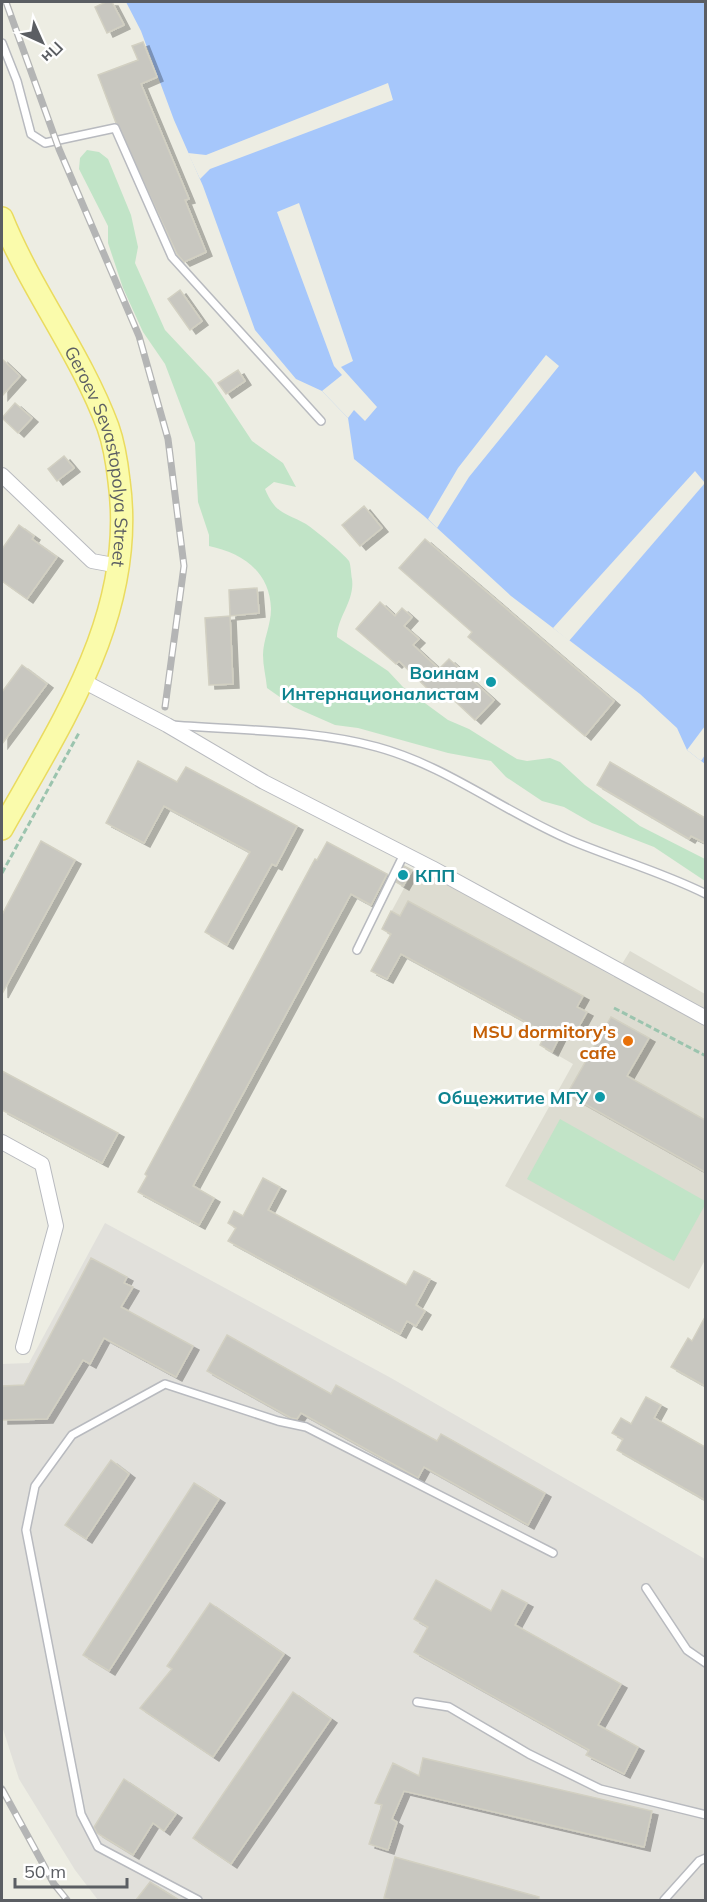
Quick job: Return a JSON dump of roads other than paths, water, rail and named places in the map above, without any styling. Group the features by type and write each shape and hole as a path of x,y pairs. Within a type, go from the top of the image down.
{"main road":[{"name":"Geroev Sevastopolya Street","path":"2,218 82,370 109,429 123,507 123,549 99,645 83,681 2,829"}],"street":[{"path":"2,475 92,561 119,566"},
{"path":"83,681 167,725 264,782 404,854 705,1018"},
{"path":"2,1142 42,1164 56,1226 23,1347"}],"lane":[{"path":"2,44 17,81 31,134 45,143 115,128 172,257 321,421"},
{"path":"167,725 311,734 378,747 455,777 501,806 569,840 705,894"},
{"path":"357,950 404,854"},
{"path":"198,1900 98,1847 81,1814 26,1530 35,1486 72,1435 165,1384 278,1421 306,1427 554,1553"},
{"path":"646,1588 687,1650 705,1663"},
{"path":"417,1702 449,1707 529,1754 600,1789 705,1815"},
{"path":"664,1900 699,1861 705,1858"}],"water":[{"path":"126,2 705,2 705,764 687,750 677,728 640,694 511,596 424,516 354,459 348,418 322,391 296,379 255,330 203,186 174,120 141,31"}],"railway":[{"path":"6,2 59,149 139,336 168,439 184,566 165,707"},
{"path":"2,1789 54,1884 67,1900"}],"place":[{"name":"Воинам Интернационалистам","path":"491,682"},
{"name":"КПП","path":"403,875"},
{"name":"MSU dormitory's cafe","path":"628,1041"},
{"name":"Общежитие МГУ","path":"600,1097"}]}
